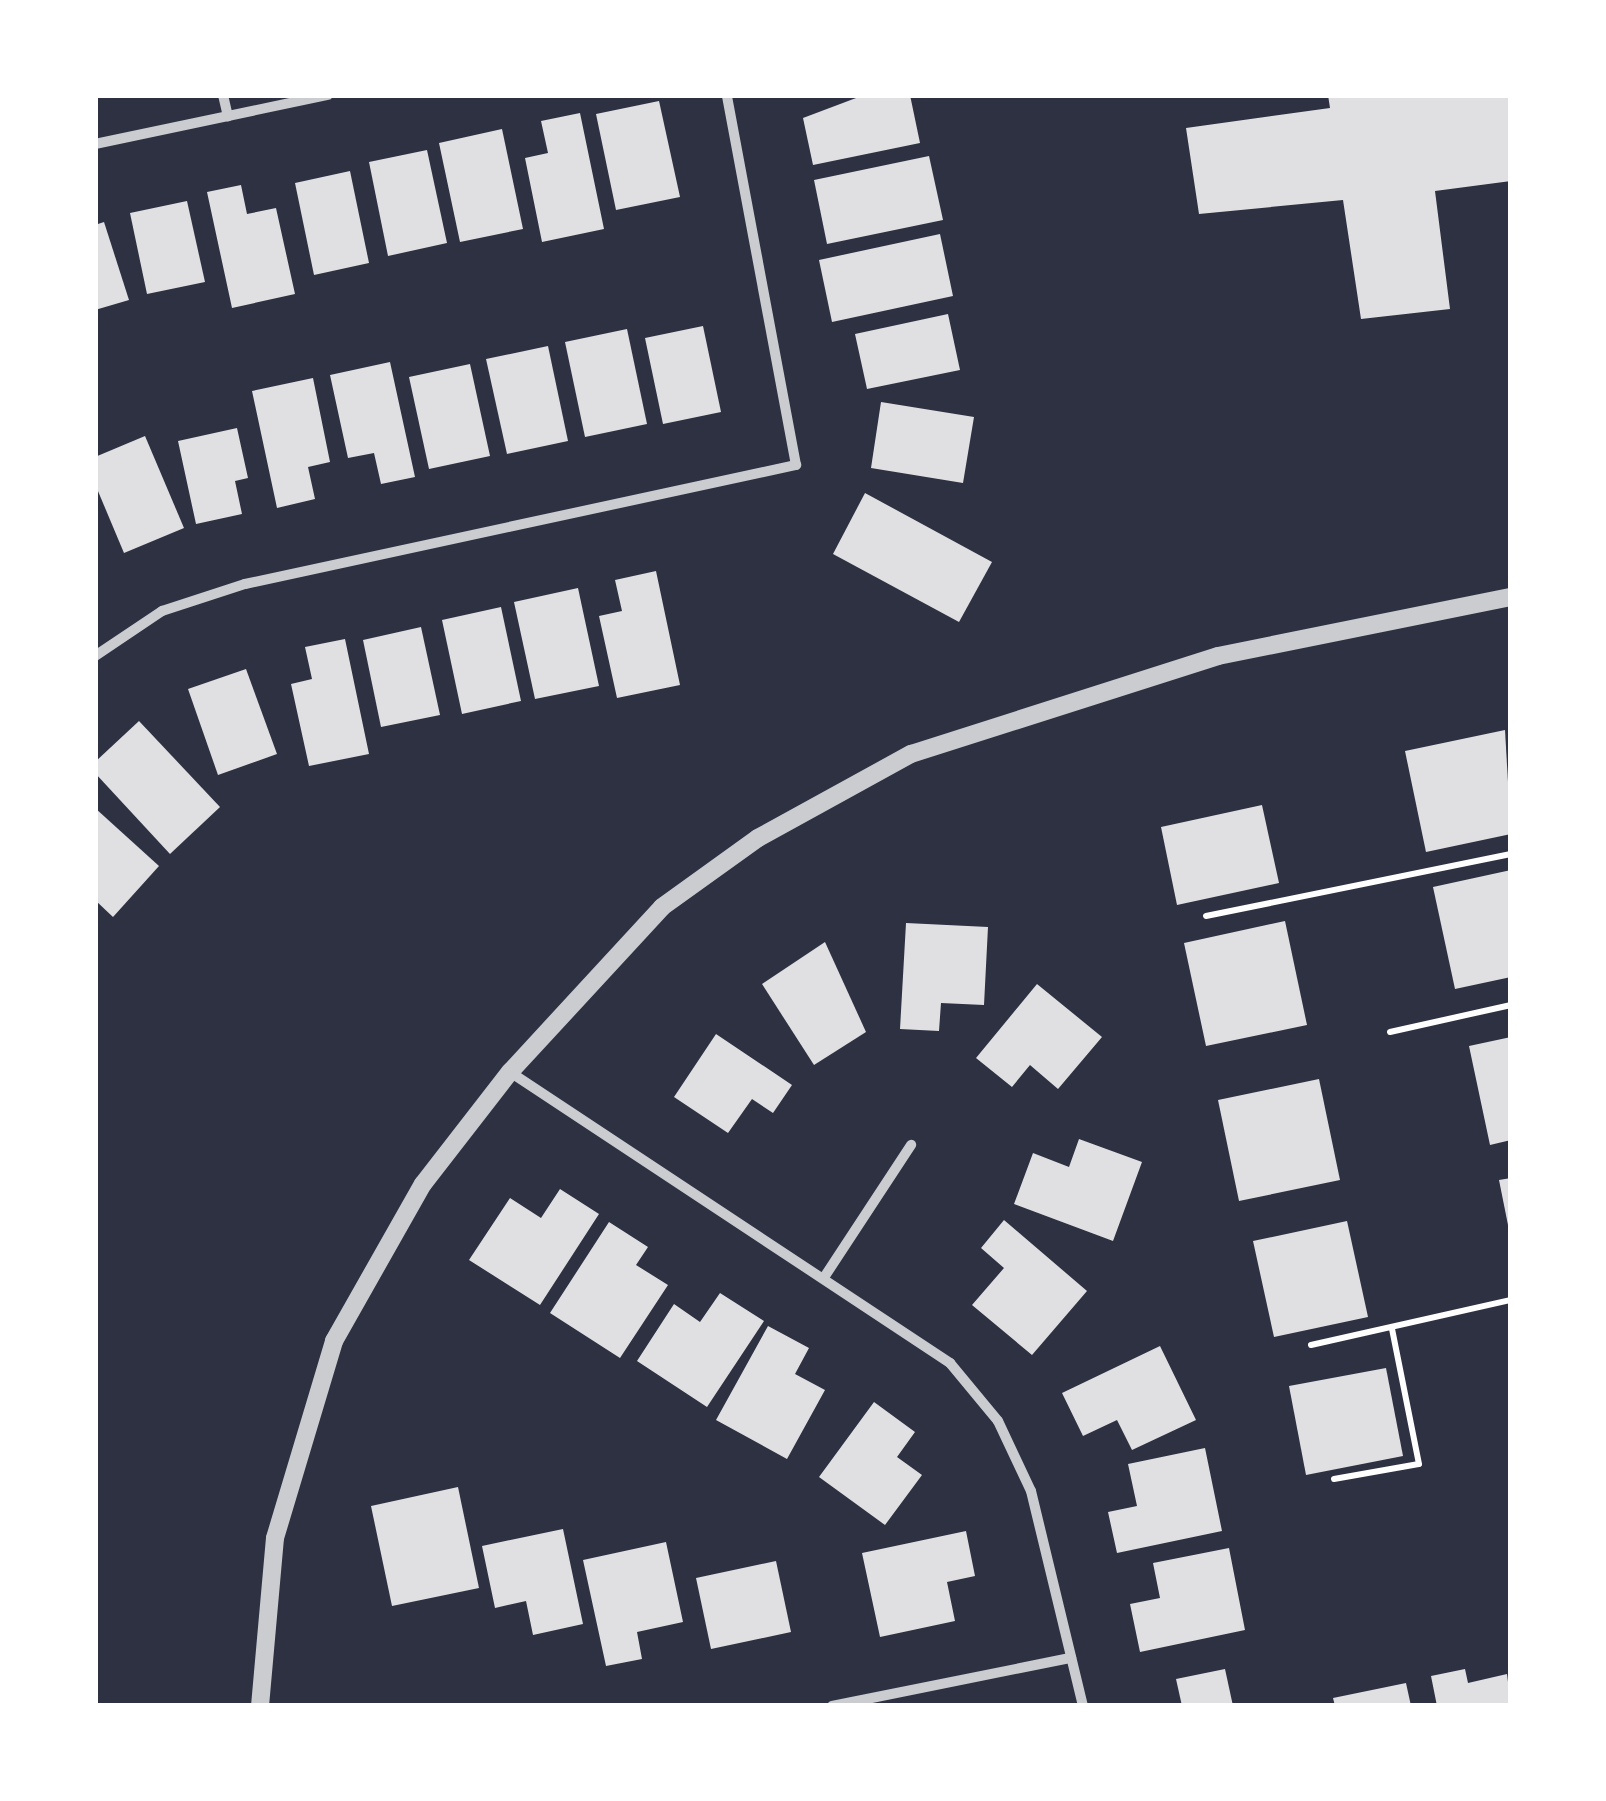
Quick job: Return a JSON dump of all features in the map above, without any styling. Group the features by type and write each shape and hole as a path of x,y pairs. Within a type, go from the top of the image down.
{"street":[{"path":"224,95 228,116"},
{"path":"95,144 328,95"},
{"path":"95,656 162,610 245,584 796,464 727,95"},
{"path":"260,1706 275,1538 334,1341 422,1184 510,1072 662,906 758,838 911,754 1218,656 1511,597"},
{"path":"510,1072 825,1276 950,1364 998,1421 1031,1491 1083,1706"},
{"path":"825,1276 911,1145"},
{"path":"832,1706 1071,1658"}],"path":[{"path":"1206,916 1511,854"},
{"path":"1390,1032 1511,1005"},
{"path":"1311,1345 1511,1300"},
{"path":"1334,1480 1420,1464 1392,1329"}],"building":[{"path":"864,95 910,95 920,143 813,165 803,118"},
{"path":"1328,95 1511,95 1511,181 1435,191 1450,309 1361,319 1343,200 1199,214 1186,128 1330,108"},
{"path":"659,101 680,197 616,210 596,114"},
{"path":"580,113 604,229 542,242 525,158 548,153 541,121"},
{"path":"502,129 523,229 460,242 439,143"},
{"path":"427,150 447,243 388,256 369,162"},
{"path":"929,156 943,220 827,244 814,180"},
{"path":"350,171 369,263 314,275 295,183"},
{"path":"241,185 247,214 276,208 295,294 232,308 207,192"},
{"path":"187,201 205,282 147,294 130,213"},
{"path":"104,222 129,300 95,310 95,225"},
{"path":"940,234 953,296 832,322 819,260"},
{"path":"948,314 960,370 867,389 855,334"},
{"path":"703,326 721,412 663,424 645,338"},
{"path":"627,329 647,424 585,437 565,342"},
{"path":"548,346 568,441 507,454 486,359"},
{"path":"390,362 415,477 381,484 374,453 348,458 330,375"},
{"path":"470,364 490,456 429,469 409,377"},
{"path":"313,378 330,462 308,467 315,499 277,508 252,391"},
{"path":"881,402 974,417 963,483 871,468"},
{"path":"237,428 248,478 235,481 242,514 196,524 178,441"},
{"path":"145,436 184,528 124,553 95,484 95,457"},
{"path":"865,493 992,562 959,622 833,554"},
{"path":"656,571 680,685 617,698 599,616 622,611 615,580"},
{"path":"578,588 599,686 535,699 514,602"},
{"path":"501,607 521,701 462,714 442,620"},
{"path":"421,627 440,715 381,727 363,640"},
{"path":"345,639 369,754 309,766 291,684 312,679 305,647"},
{"path":"246,669 277,754 218,775 188,689"},
{"path":"139,721 220,807 170,854 95,773 95,762"},
{"path":"1505,730 1511,834 1426,852 1405,751"},
{"path":"1262,805 1279,883 1177,905 1161,827"},
{"path":"95,808 159,866 113,917 95,900"},
{"path":"1511,870 1511,977 1455,989 1433,887"},
{"path":"1285,921 1307,1025 1206,1046 1184,943"},
{"path":"906,923 988,927 984,1005 941,1003 939,1031 900,1029"},
{"path":"825,942 866,1032 814,1065 762,984"},
{"path":"1037,984 1102,1037 1058,1089 1030,1065 1012,1087 976,1058"},
{"path":"716,1034 792,1085 773,1113 752,1099 728,1133 674,1097"},
{"path":"1511,1037 1511,1140 1490,1145 1469,1046"},
{"path":"1319,1079 1340,1180 1239,1201 1218,1100"},
{"path":"1079,1139 1142,1162 1113,1241 1014,1204 1033,1153 1069,1167"},
{"path":"1511,1178 1511,1229 1509,1230 1499,1180"},
{"path":"560,1189 599,1214 540,1305 469,1260 510,1198 541,1218"},
{"path":"1004,1220 1087,1291 1032,1355 972,1305 1004,1268 981,1248"},
{"path":"1347,1221 1368,1317 1274,1337 1253,1241"},
{"path":"609,1222 648,1247 636,1265 668,1285 620,1358 550,1313"},
{"path":"720,1293 764,1321 707,1407 637,1361 674,1304 700,1322"},
{"path":"768,1326 809,1348 795,1374 825,1390 787,1459 716,1420"},
{"path":"1160,1346 1196,1420 1132,1450 1117,1420 1083,1436 1062,1393"},
{"path":"1386,1368 1403,1456 1306,1475 1289,1386"},
{"path":"874,1402 915,1432 897,1457 922,1475 885,1525 819,1477"},
{"path":"1205,1448 1222,1531 1117,1553 1108,1512 1137,1506 1128,1464"},
{"path":"458,1487 479,1588 392,1606 371,1506"},
{"path":"563,1529 583,1624 533,1635 526,1601 495,1608 482,1546"},
{"path":"966,1531 975,1576 947,1582 955,1621 880,1637 862,1553"},
{"path":"666,1542 683,1622 637,1632 642,1659 606,1666 583,1560"},
{"path":"1229,1548 1245,1630 1140,1652 1130,1604 1160,1598 1153,1563"},
{"path":"776,1561 791,1632 711,1649 696,1578"},
{"path":"1225,1669 1233,1706 1182,1706 1176,1679"},
{"path":"1465,1669 1468,1683 1507,1674 1511,1706 1437,1706 1431,1676"},
{"path":"1406,1683 1411,1706 1335,1706 1333,1698"}]}
